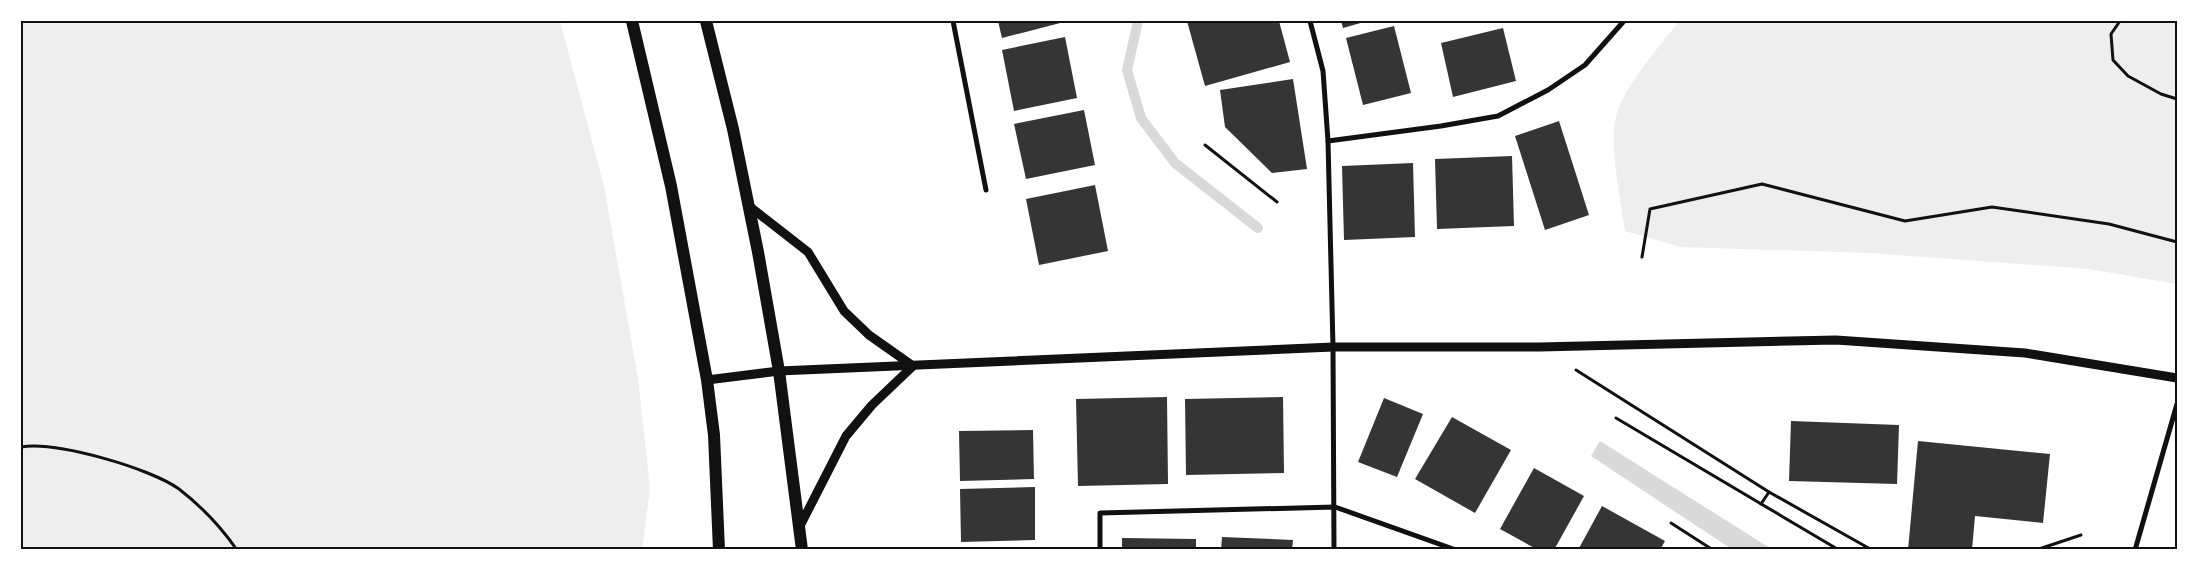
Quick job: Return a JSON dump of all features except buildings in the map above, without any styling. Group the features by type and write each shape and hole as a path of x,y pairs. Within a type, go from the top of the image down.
{"main road":[{"path":"632,21 671,186 708,380 714,435 719,550"},
{"path":"706,21 731,120 749,206 779,372 802,550"}],"street":[{"path":"953,21 986,190"},
{"path":"1310,21 1323,71 1328,141 1333,347 1334,550"},
{"path":"1328,141 1441,126 1498,116 1548,90 1585,65 1624,21"},
{"path":"749,206 808,252 844,311 869,335 913,366"},
{"path":"708,380 779,372 1333,347 1540,347 1836,340 2025,353 2177,378"},
{"path":"800,526 846,436 872,405 913,366"},
{"path":"2135,550 2177,404"},
{"path":"1100,550 1100,513 1335,507 1456,550"}],"path":[{"path":"2120,21 2111,34 2113,60 2128,76 2177,100"},
{"path":"1205,145 1278,202"},
{"path":"1642,257 1650,209 1762,184 1905,221 1992,207 2110,224 2177,242"},
{"path":"1540,347 1769,492 1872,550"},
{"path":"1616,418 1838,550"},
{"path":"21,447 34,445 65,448 112,461 177,488 224,531 237,550"},
{"path":"1761,504 1769,492"},
{"path":"1671,523 1713,550"},
{"path":"2036,550 2081,535"}],"shaded area":[{"path":"21,21 560,21 604,186 638,379 650,488 642,550 21,550"},
{"path":"1679,21 2177,21 2177,284 2089,269 1870,253 1681,247 1625,231 1615,160 1615,121 1625,95 1633,82"},
{"path":"1600,441 1773,550 1733,550 1591,456"}],"waterway":[{"path":"1138,21 1127,70 1141,118 1175,163 1258,228"}]}
